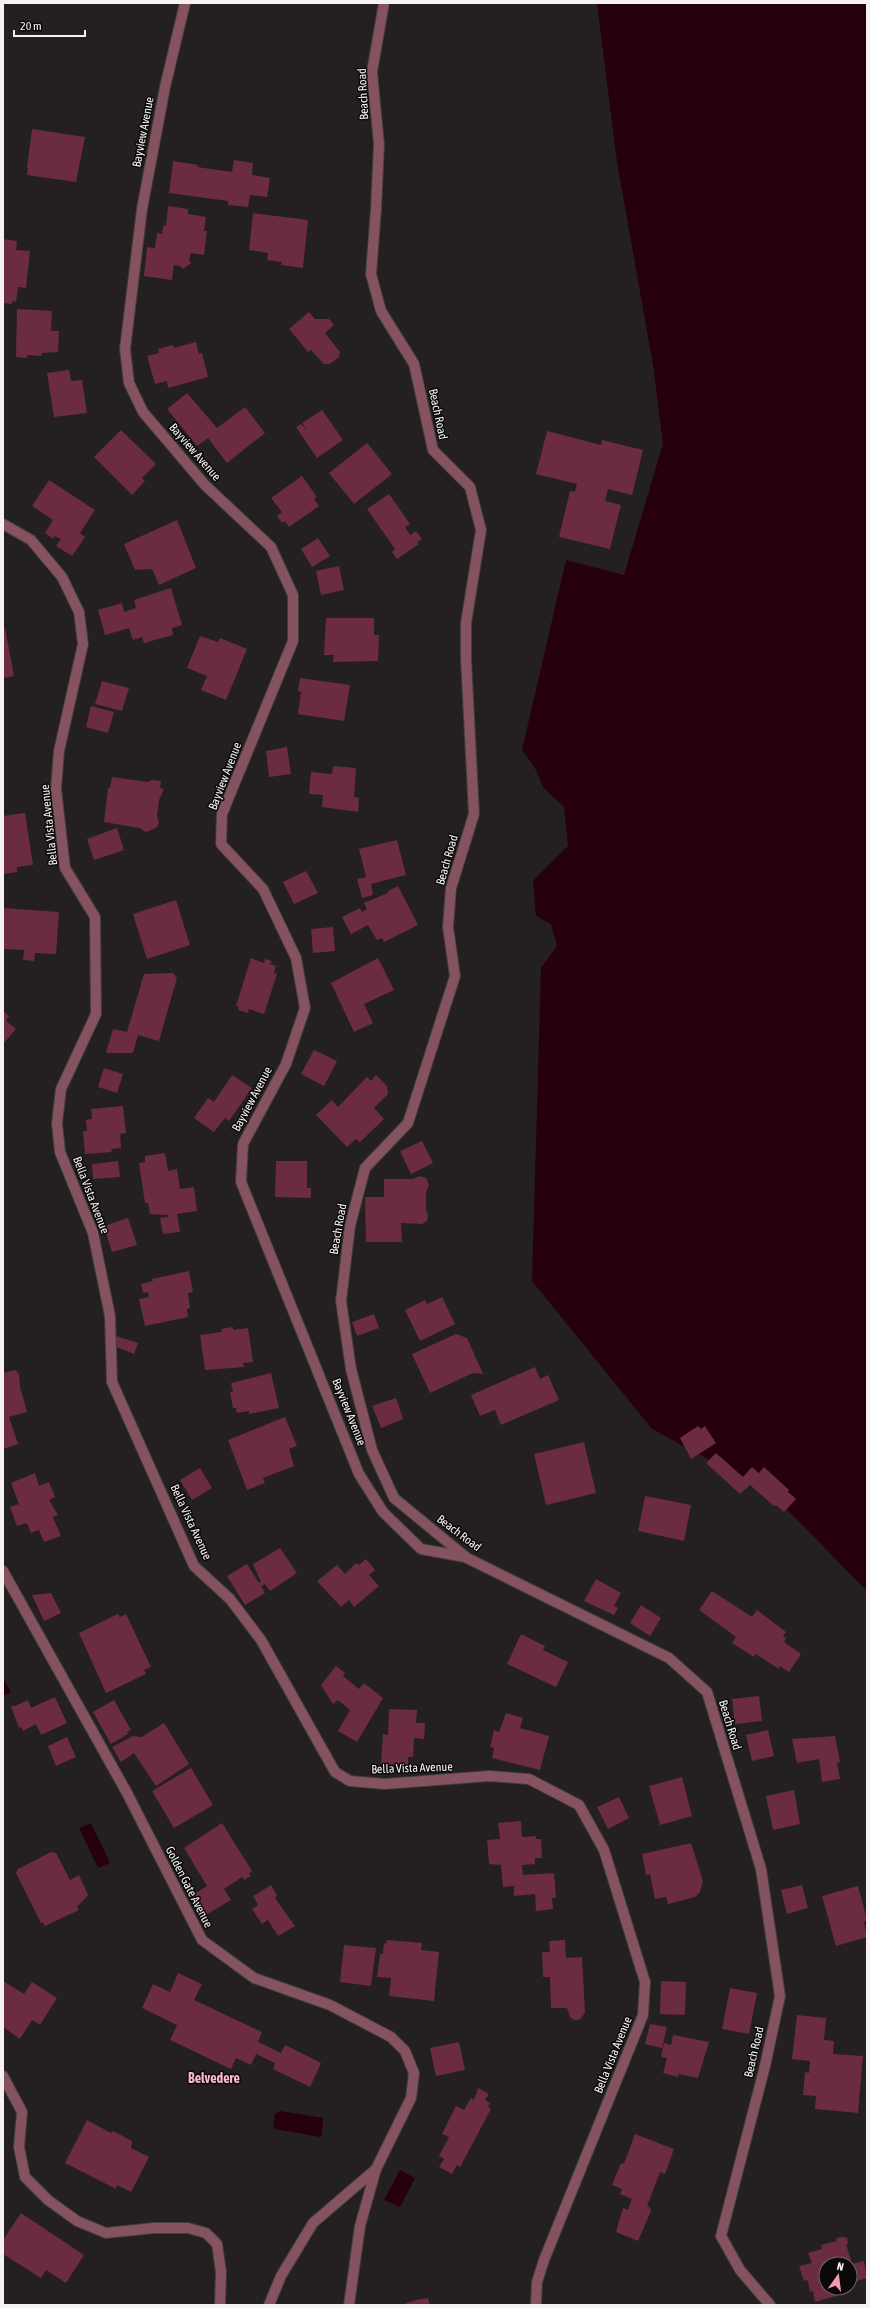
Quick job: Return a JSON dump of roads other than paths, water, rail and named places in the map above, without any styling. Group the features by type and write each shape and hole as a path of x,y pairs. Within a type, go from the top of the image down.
{"street":[{"name":"Bayview Avenue","path":"185,3 165,87 142,209 125,349 130,383 143,412 205,486 271,547 293,595 293,641 222,814 221,844 263,889 296,958 305,1008 286,1064 242,1144 241,1182 359,1474 383,1512 421,1548 467,1558"},
{"name":"Beach Road","path":"384,3 372,72 379,144 371,274 381,311 414,364 433,450 470,488 481,530 466,623 466,659 474,814 451,888 448,927 455,976 408,1123 365,1168 350,1226 341,1301 351,1369 372,1450 394,1498 467,1558 669,1658 707,1692 761,1869 780,1996 765,2066 721,2236 740,2270 770,2305"},
{"name":"Bella Vista Avenue","path":"3,524 31,540 62,577 78,612 83,644 59,751 56,789 65,868 95,917 96,1014 61,1089 57,1123 60,1152 93,1233 110,1316 112,1382 129,1425 161,1489 194,1566 230,1599 261,1640 335,1772 350,1781 385,1784 489,1776 529,1779 579,1805 604,1850 645,1982 642,2015 544,2260 537,2282 536,2305"},
{"name":"Golden Gate Avenue","path":"3,1571 124,1787 202,1940 254,1978 330,2005 391,2037 405,2051 414,2073 411,2098 376,2169 360,2226 349,2305"},
{"path":"3,2076 22,2112 19,2147 25,2176 48,2200 77,2221 106,2233 154,2228 188,2228 206,2233 217,2244 221,2272 220,2305"},
{"name":"Golden Gate Avenue","path":"269,2305 281,2276 312,2223 376,2169"}],"district":[{"name":"Belvedere","path":"214,2078"}]}
